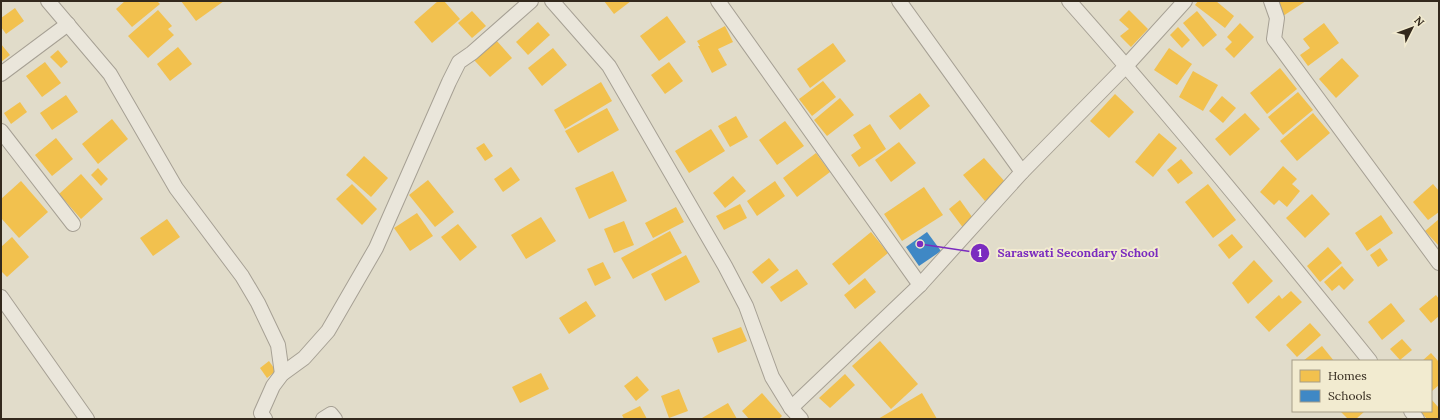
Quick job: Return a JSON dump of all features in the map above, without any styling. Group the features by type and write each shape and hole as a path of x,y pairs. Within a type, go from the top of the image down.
{"street":[{"path":"48,1 110,74 176,188 242,276 258,303 278,345 282,374"},
{"path":"265,419 261,413 273,386 282,374 304,358 328,331 376,248 459,62 472,53 531,1"},
{"path":"552,1 609,66 725,266 746,306 772,377 791,408 801,419"},
{"path":"718,1 920,284"},
{"path":"899,1 1022,172"},
{"path":"1069,1 1126,66 1287,258 1369,360"},
{"path":"791,408 920,284 1022,172 1126,66 1185,1"},
{"path":"1271,1 1277,18 1274,40 1439,264"},
{"path":"1,74 68,24"},
{"path":"1,131 74,224"},
{"path":"1,297 87,419"},
{"path":"323,419 331,414 335,419"}],"building: Homes":[{"path":"125,1 157,1 160,4 132,27 116,9"},
{"path":"181,1 224,1 196,21"},
{"path":"438,1 444,1 460,19 432,43 414,22"},
{"path":"604,1 631,1 614,14"},
{"path":"1198,1 1216,1 1234,16 1225,28 1195,5"},
{"path":"1279,1 1306,1 1283,16"},
{"path":"15,8 24,21 6,34 1,27 1,18"},
{"path":"158,10 172,26 168,29 174,35 148,58 128,36"},
{"path":"1129,10 1148,29 1131,47 1120,36 1129,29 1119,20"},
{"path":"472,11 486,26 472,38 458,23"},
{"path":"1197,11 1217,35 1203,47 1183,23"},
{"path":"667,16 686,42 659,61 640,36"},
{"path":"538,22 550,35 528,55 516,42"},
{"path":"1240,23 1254,37 1234,58 1225,49 1232,42 1227,37"},
{"path":"1324,23 1339,43 1308,66 1300,55 1310,48 1303,39"},
{"path":"725,26 733,42 718,49 727,65 712,73 698,46 700,46 697,41"},
{"path":"1178,27 1190,40 1182,48 1170,35"},
{"path":"496,40 512,58 490,77 474,60"},
{"path":"833,43 846,61 810,88 797,69"},
{"path":"1,44 10,55 1,62"},
{"path":"178,47 192,64 170,81 157,64"},
{"path":"553,48 567,65 542,86 528,68"},
{"path":"1169,48 1192,64 1177,85 1154,70"},
{"path":"58,50 68,62 61,68 50,57"},
{"path":"1342,58 1359,76 1336,98 1319,79"},
{"path":"45,62 61,83 42,97 26,76"},
{"path":"669,62 683,81 665,94 651,75"},
{"path":"1280,68 1297,89 1267,114 1250,93"},
{"path":"1193,71 1218,85 1203,111 1179,97"},
{"path":"823,81 836,97 812,116 799,99"},
{"path":"601,82 612,101 565,129 554,110"},
{"path":"1298,92 1313,110 1283,135 1268,117"},
{"path":"920,93 930,106 900,130 889,116"},
{"path":"1115,94 1134,112 1109,138 1090,121"},
{"path":"66,95 78,112 52,130 40,113"},
{"path":"1222,96 1236,108 1223,123 1209,111"},
{"path":"840,98 854,115 827,136 814,120"},
{"path":"20,102 27,112 11,124 4,113"},
{"path":"607,108 619,130 578,153 565,131"},
{"path":"1245,113 1260,129 1230,156 1215,139"},
{"path":"1313,113 1330,133 1297,161 1280,141"},
{"path":"736,116 748,137 730,147 718,126"},
{"path":"112,119 128,139 98,164 82,144"},
{"path":"785,121 804,146 777,165 759,140"},
{"path":"870,124 886,149 859,167 851,155 861,148 853,135"},
{"path":"711,129 725,151 689,173 675,151"},
{"path":"1159,133 1177,148 1153,177 1135,162"},
{"path":"56,138 73,159 52,176 35,155"},
{"path":"899,142 916,163 891,182 875,160"},
{"path":"484,143 493,156 485,161 476,148"},
{"path":"816,153 830,172 797,197 783,178"},
{"path":"364,156 388,178 371,197 346,175"},
{"path":"984,158 1006,183 985,201 963,175"},
{"path":"1181,159 1193,173 1178,184 1167,170"},
{"path":"1283,166 1297,179 1292,184 1300,191 1287,207 1279,200 1274,205 1260,192"},
{"path":"511,167 520,180 503,192 494,179"},
{"path":"98,168 108,179 101,186 91,175"},
{"path":"613,171 627,201 589,219 575,188"},
{"path":"81,174 103,199 81,219 59,194"},
{"path":"733,176 746,191 725,208 713,193"},
{"path":"428,180 454,212 435,227 409,195"},
{"path":"21,181 48,212 19,238 1,218 1,199"},
{"path":"775,181 785,196 757,216 747,201"},
{"path":"352,184 377,209 362,225 336,199"},
{"path":"1208,184 1236,220 1213,238 1185,202"},
{"path":"1433,184 1439,191 1439,212 1428,220 1413,202"},
{"path":"924,187 943,215 902,241 884,214"},
{"path":"1312,194 1330,214 1305,238 1286,218"},
{"path":"960,200 975,221 964,229 949,209"},
{"path":"740,204 747,218 724,230 716,216"},
{"path":"676,207 684,222 653,238 645,223"},
{"path":"417,213 433,236 410,251 394,228"},
{"path":"1381,215 1393,233 1367,251 1355,233"},
{"path":"541,217 556,241 526,259 511,235"},
{"path":"167,219 180,237 153,256 140,238"},
{"path":"1439,219 1439,246 1425,231"},
{"path":"624,221 634,245 614,253 604,229"},
{"path":"458,224 477,247 460,261 441,237"},
{"path":"670,231 682,253 633,279 621,258"},
{"path":"871,232 888,253 849,285 832,264"},
{"path":"1232,234 1243,247 1229,259 1218,245"},
{"path":"12,237 29,257 7,277 1,271 1,247"},
{"path":"1328,247 1342,263 1320,282 1307,266"},
{"path":"1380,248 1388,260 1378,267 1370,255"},
{"path":"686,255 700,282 665,301 651,274"},
{"path":"769,258 779,270 762,284 752,272"},
{"path":"1254,260 1273,281 1248,304 1232,283"},
{"path":"603,262 611,278 595,286 587,269"},
{"path":"1342,266 1354,280 1344,290 1339,285 1332,291 1324,282"},
{"path":"797,269 808,284 781,302 770,287"},
{"path":"865,278 876,292 855,309 844,295"},
{"path":"1291,291 1302,302 1269,332 1255,317 1279,295 1282,299"},
{"path":"1436,295 1439,299 1439,316 1431,323 1419,309"},
{"path":"586,301 596,316 569,334 559,318"},
{"path":"1391,303 1405,321 1382,340 1368,322"},
{"path":"1310,323 1321,335 1297,357 1286,345"},
{"path":"741,327 747,341 718,353 712,338"},
{"path":"1402,339 1412,350 1400,360 1390,349"},
{"path":"880,341 918,384 891,409 852,366"},
{"path":"1322,346 1333,360 1304,360"},
{"path":"1431,353 1439,362 1439,385 1432,391 1432,360 1423,360"},
{"path":"269,361 276,371 267,378 260,368"},
{"path":"541,373 549,389 520,403 512,387"},
{"path":"845,374 855,385 830,408 819,398"},
{"path":"637,376 649,390 636,401 624,386"},
{"path":"679,389 688,411 669,418 661,396"},
{"path":"762,393 782,416 779,419 749,419 742,411"},
{"path":"922,393 937,419 878,419"},
{"path":"1432,400 1439,408 1439,419 1427,419 1421,412 1432,412"},
{"path":"728,403 737,419 702,418"},
{"path":"640,406 647,419 624,419 622,415"},
{"path":"1341,412 1364,412 1356,419 1348,419"}],"building: Schools":[{"path":"927,232 941,251 919,266 906,247"}],"place":[{"name":"Saraswati Secondary School","path":"920,244"}]}
